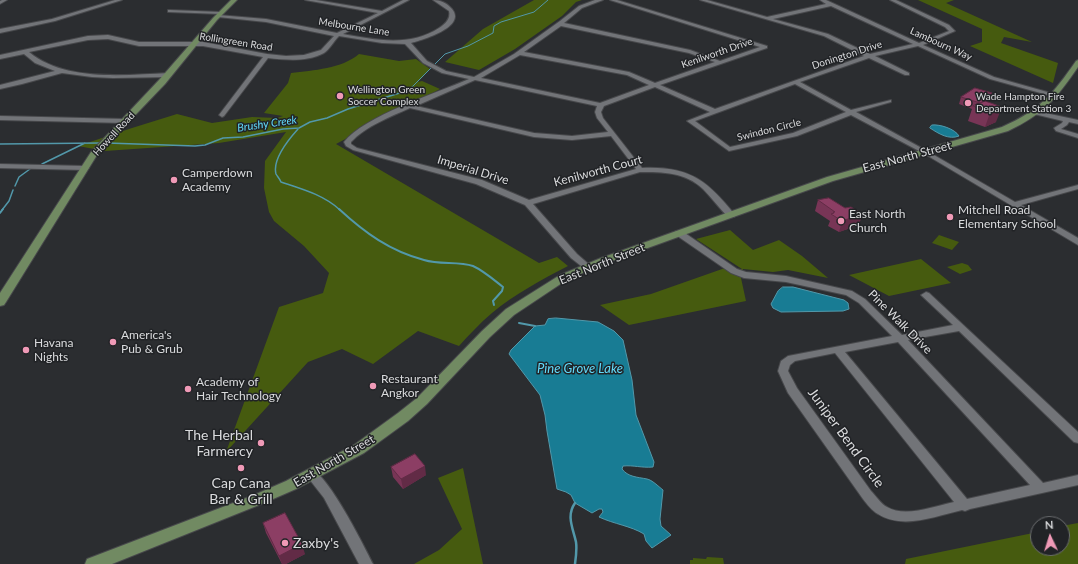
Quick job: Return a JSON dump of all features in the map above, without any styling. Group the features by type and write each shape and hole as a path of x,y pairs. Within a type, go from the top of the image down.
{"main road":[{"name":"Howell Road","path":"0,302 97,151 109,136 169,75 219,14 234,0"},
{"name":"East North Street","path":"92,564 254,501 312,475 359,449 403,417 432,392 499,321 520,304 564,277 830,178 1004,129 1036,113 1055,95 1078,62"}],"street":[{"path":"0,3 6,0"},
{"path":"0,31 53,20 118,0"},
{"path":"307,0 382,12"},
{"name":"Rollingreen Road","path":"0,57 88,38 108,37 139,44 210,45 267,56 294,58 314,55 324,50 337,35 407,0"},
{"name":"Melbourne Lane","path":"170,11 219,14 380,42 407,42 434,33 452,20 453,14 451,10 435,0"},
{"path":"410,106 474,79 520,53 560,24 580,7 601,0"},
{"name":"Kenilworth Drive","path":"600,105 764,47 612,0"},
{"path":"702,0 826,35 907,74"},
{"path":"713,3 729,0"},
{"name":"Lambourn Way","path":"822,0 992,78 1055,95"},
{"name":"Donington Drive","path":"795,82 869,55 920,44 952,32 952,30 947,26 892,0"},
{"path":"767,18 832,4"},
{"path":"560,24 690,52 719,62"},
{"path":"407,42 428,64 438,69 474,79 600,105 598,112 600,118 640,170"},
{"path":"25,52 30,58 40,64 61,71 107,76 169,75"},
{"path":"520,53 619,72 655,85 716,112"},
{"path":"222,115 267,56"},
{"path":"0,87 26,82 61,71"},
{"path":"795,82 926,152 1078,242"},
{"name":"Swindon Circle","path":"795,82 690,122 729,149 795,135 852,112"},
{"path":"852,112 889,101"},
{"path":"410,106 534,135 572,138 613,134"},
{"name":"Imperial Drive","path":"410,106 350,137 347,142 348,146 358,150 479,182 506,192 528,203 574,256 588,267"},
{"path":"1036,113 1078,122"},
{"path":"0,118 125,121"},
{"path":"1066,120 1064,124 1058,128 1058,130 1078,136"},
{"path":"0,166 85,168"},
{"name":"Kenilworth Court","path":"528,203 640,170 668,171 689,176 702,185 730,214"},
{"path":"1015,204 1078,187"},
{"name":"Pine Walk Drive","path":"679,233 734,271 744,275 786,279 849,293 862,301 901,339 1041,489"},
{"path":"926,295 1078,439"},
{"name":"Juniper Bend Circle","path":"961,327 792,358 785,363 783,371 792,390 867,495 881,510 894,516 912,516 965,506 1078,480"},
{"path":"838,350 965,506"},
{"path":"312,475 328,494 366,564"}],"green space":[{"path":"534,0 582,0 576,2 562,16 515,49 479,70 445,62 483,29"},
{"path":"918,0 954,0 946,3 1032,42 1004,37 1001,43 1058,63 1053,83 970,46 982,42 982,29"},
{"path":"359,54 399,61 416,59 430,69 418,82 422,81 440,89 336,144 539,263 557,257 568,266 528,288 501,306 483,321 459,346 418,331 373,364 342,349 308,362 226,452 279,307 323,293 329,273 304,246 274,221 269,212 264,188 265,161 286,132 219,143 105,151 78,146 177,114 212,123 252,117 277,118 283,116 264,113 288,83 291,73 336,66"},
{"path":"730,230 753,250 779,240 802,256 828,278 788,270 773,272 743,269 741,278 746,301 629,325 600,305 651,294 725,268 742,269 696,239"},
{"path":"939,235 959,242 952,250 932,243"},
{"path":"921,259 951,283 889,296 849,275"},
{"path":"962,263 968,265 972,270 960,274 947,267"},
{"path":"463,468 483,564 414,564 439,550 462,529 438,478"},
{"path":"1078,523 1078,564 905,564 906,559 1030,534 1030,556 1070,556 1070,524"},
{"path":"707,557 723,558 724,564 690,564 690,560 693,560 693,558 706,559"}],"water":[{"path":"932,125 939,125 947,128 957,133 959,136 944,136 930,128"},
{"path":"783,287 793,287 844,300 848,303 849,309 843,311 781,312 773,308 771,304 778,291"},
{"name":"Pine Grove Lake","path":"556,318 598,322 614,331 623,340 632,380 636,415 654,462 653,467 623,466 622,469 630,475 647,479 655,483 663,490 660,519 661,526 671,535 652,548 646,541 644,534 599,517 603,512 602,509 592,513 575,503 571,495 557,489 545,415 540,395 509,354 511,350 535,326 545,325 548,319"}],"building":[{"path":"975,88 992,93 984,99 988,100 980,103 961,97"},
{"path":"985,101 1002,107 990,113 973,106"},
{"path":"829,198 845,208 851,207 862,214 842,221 831,214 835,212 818,200"},
{"path":"415,454 425,466 401,479 391,467"},
{"name":"Zaxby's","path":"285,513 302,544 279,556 263,523"}],"waterway":[{"name":"Brushy Creek","path":"405,92 445,54 468,46 493,33 494,26 501,22 534,12 548,0"},
{"name":"Brushy Creek","path":"107,143 195,146 205,145 223,138 243,137 283,129 299,128 310,122 327,118 348,109 406,91"},
{"path":"298,129 286,144 276,162 276,174 281,182 320,196 340,210"},
{"name":"Brushy Creek","path":"0,144 85,143"},
{"path":"42,164 85,143"},
{"name":"Brushy Creek","path":"85,143 101,143"},
{"path":"15,186 19,177 30,169"},
{"path":"2,210 9,201 13,190"},
{"path":"0,213 3,209"},
{"path":"339,209 358,226 378,240 400,252 430,261 473,266 481,270 503,287 502,291 493,301 494,305"},
{"path":"519,323 535,326"},
{"path":"575,503 571,513 572,527 576,542 575,564"}],"place":[{"name":"Wellington Green Soccer Complex","path":"340,96"},
{"name":"Wade Hampton Fire Department Station 3","path":"968,103"},
{"name":"Camperdown Academy","path":"174,180"},
{"name":"Mitchell Road Elementary School","path":"950,217"},
{"name":"East North Church","path":"841,221"},
{"name":"America's Pub & Grub","path":"113,342"},
{"name":"Havana Nights","path":"26,350"},
{"name":"Restaurant Angkor","path":"373,386"},
{"name":"Academy of Hair Technology","path":"188,389"},
{"name":"The Herbal Farmercy","path":"261,443"},
{"name":"Cap Cana Bar & Grill","path":"241,468"},
{"name":"Zaxby's","path":"285,543"}]}
